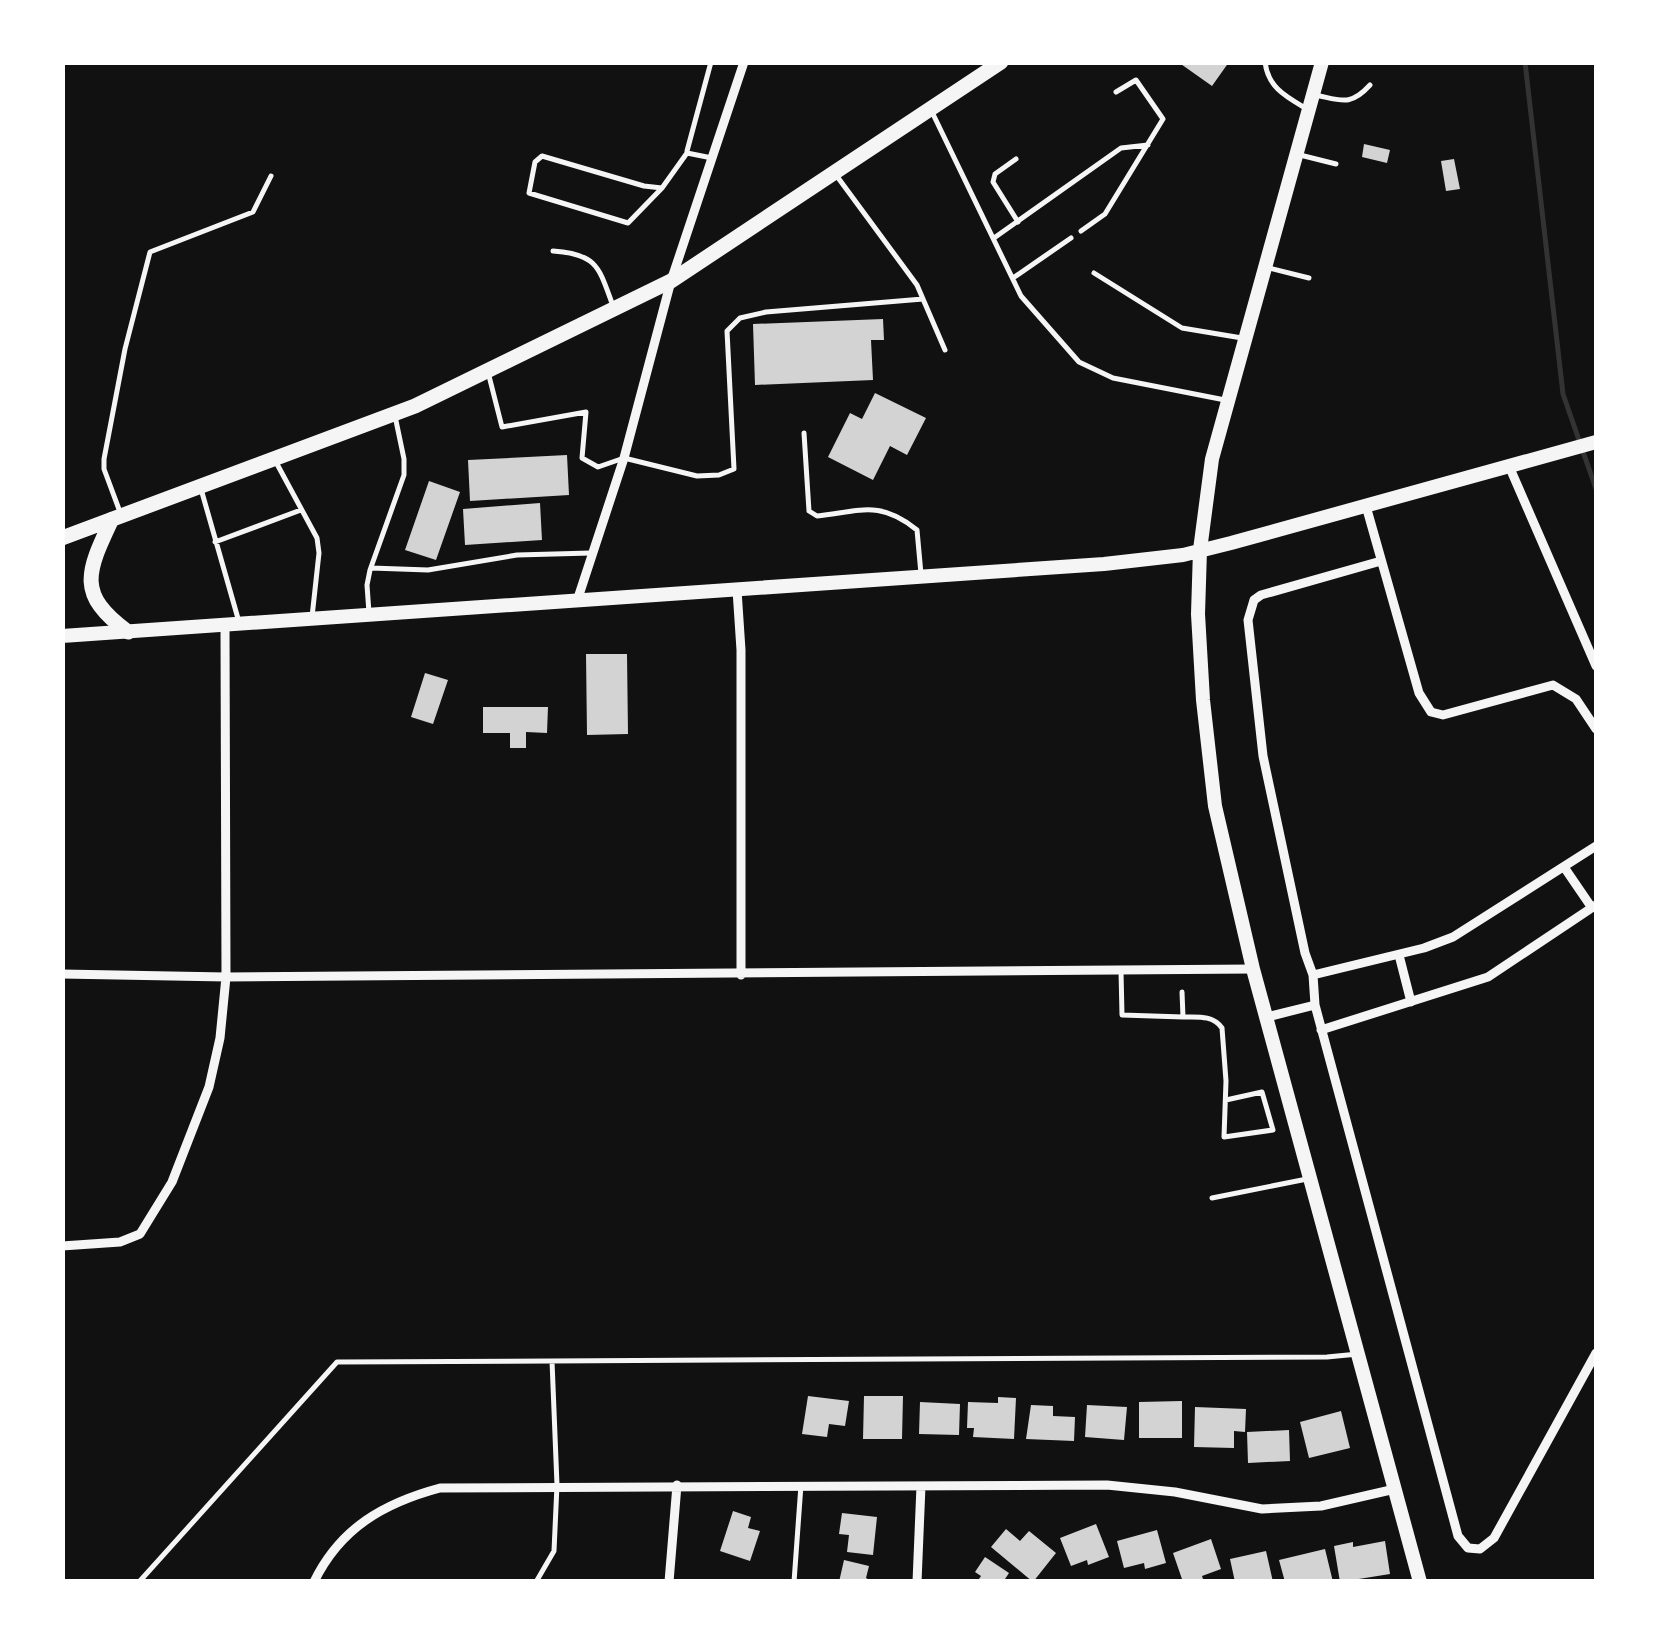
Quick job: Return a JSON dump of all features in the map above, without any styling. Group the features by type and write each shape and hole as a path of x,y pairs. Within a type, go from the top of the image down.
{"main road":[{"path":"62,538 394,413 672,281 1001,62"},
{"path":"1322,62 1212,459 1200,550 1198,614 1208,762 1215,806 1254,969 1420,1582"},
{"path":"62,636 1104,564 1200,550 1596,442"},
{"path":"117,517 96,554 92,597 105,615 128,632"}],"street":[{"path":"577,601 624,458 672,281 744,62"},
{"path":"1509,466 1596,666"},
{"path":"1366,506 1419,693 1431,712 1443,716 1546,684 1576,698 1596,729"},
{"path":"1381,561 1275,590 1254,600 1248,620 1263,756 1313,975 1314,1005 1458,1536 1474,1550 1494,1538 1596,1353"},
{"path":"737,590 741,650 741,975"},
{"path":"62,1246 120,1242 140,1234 162,1201 208,1087 220,1038 226,977 232,626"},
{"path":"1313,975 1453,937 1596,846"},
{"path":"1322,1030 1488,977 1594,907 1564,868"},
{"path":"1399,954 1411,1002"},
{"path":"62,974 741,975 1254,969"},
{"path":"1267,1017 1314,1005"},
{"path":"669,1582 677,1485"},
{"path":"917,1582 921,1486"},
{"path":"315,1579 346,1535 372,1514 403,1498 440,1488 1141,1486 1231,1505 1277,1509 1321,1506 1394,1490"}],"lane":[{"path":"662,188 542,156 535,162 528,193 628,223 662,188 687,153 711,62"},
{"path":"1265,62 1266,75 1277,90 1311,103 1358,98 1370,85"},
{"path":"1081,230 1105,214 1163,119 1136,80 1116,92"},
{"path":"930,109 1022,296 1079,362 1113,378 1227,401"},
{"path":"994,238 1121,148 1148,145"},
{"path":"687,153 712,158"},
{"path":"1297,154 1336,164"},
{"path":"1016,159 995,174 993,182 1018,222"},
{"path":"834,173 917,285 945,350"},
{"path":"117,517 104,459 125,349 150,252 253,212 271,176"},
{"path":"1013,278 1071,238"},
{"path":"553,252 572,252 590,258 600,269 614,309"},
{"path":"1265,267 1310,278"},
{"path":"1094,273 1182,328 1244,339"},
{"path":"488,370 502,427 586,412 582,458 598,467 624,458 698,476 718,475 734,469 727,331 740,318 766,312 922,299"},
{"path":"370,616 367,585 371,568 404,474 394,413"},
{"path":"804,432 809,511 817,516 882,509 903,518 917,530 921,577"},
{"path":"274,458 317,538 312,620"},
{"path":"199,486 232,626"},
{"path":"215,542 302,510"},
{"path":"371,568 428,570 517,555 592,553"},
{"path":"1121,971 1122,1015 1207,1017 1218,1021 1222,1028 1226,1100 1224,1138 1272,1130 1262,1092 1226,1100"},
{"path":"1182,992 1183,1016"},
{"path":"1212,1198 1310,1178"},
{"path":"139,1582 337,1362 1092,1360 1327,1358 1358,1354"},
{"path":"536,1582 554,1552 557,1485 552,1361"},
{"path":"794,1582 801,1485"}],"building":[{"path":"1178,62 1229,62 1212,86"},
{"path":"1364,144 1390,150 1387,163 1362,157"},
{"path":"1454,159 1460,189 1446,191 1441,161"},
{"path":"883,319 884,340 871,340 873,380 755,385 753,324"},
{"path":"875,393 926,418 907,455 890,446 873,480 828,457 850,413 862,419"},
{"path":"567,455 569,495 470,501 468,460"},
{"path":"429,481 460,492 436,560 405,550"},
{"path":"540,503 542,540 465,545 463,509"},
{"path":"586,654 627,654 628,734 587,735"},
{"path":"425,673 448,680 433,724 411,717"},
{"path":"483,707 548,707 547,733 526,732 526,748 510,748 510,733 483,733"},
{"path":"808,1396 849,1401 845,1426 829,1424 827,1437 802,1434"},
{"path":"864,1396 903,1396 902,1439 863,1439"},
{"path":"998,1397 1016,1398 1014,1439 973,1437 974,1428 967,1428 968,1402 998,1403"},
{"path":"1182,1401 1182,1438 1139,1438 1139,1402"},
{"path":"920,1402 960,1404 959,1435 919,1434"},
{"path":"1031,1405 1053,1406 1053,1416 1075,1417 1074,1441 1026,1439"},
{"path":"1087,1405 1127,1407 1124,1440 1085,1437"},
{"path":"1195,1407 1246,1409 1245,1432 1234,1431 1234,1448 1194,1447"},
{"path":"1341,1411 1350,1448 1309,1458 1300,1422"},
{"path":"1289,1430 1290,1461 1248,1463 1247,1432"},
{"path":"733,1511 751,1517 748,1528 760,1531 750,1561 720,1551"},
{"path":"842,1513 877,1517 873,1555 847,1552 849,1535 839,1534"},
{"path":"1096,1524 1109,1557 1071,1566 1060,1538"},
{"path":"1006,1529 1020,1541 1029,1531 1056,1553 1033,1582 991,1547"},
{"path":"1157,1530 1166,1563 1145,1569 1144,1563 1124,1568 1117,1541"},
{"path":"1211,1539 1221,1569 1202,1576 1204,1582 1183,1582 1173,1553"},
{"path":"1385,1541 1390,1574 1340,1582 1334,1546"},
{"path":"1325,1549 1333,1582 1285,1582 1279,1560"},
{"path":"1266,1551 1273,1582 1235,1582 1230,1559"},
{"path":"985,1557 1009,1573 1003,1582 977,1582 981,1576 975,1572"},
{"path":"844,1560 869,1566 866,1578 873,1582 839,1582"}],"waterway":[{"path":"1525,62 1563,394 1596,489"}]}
